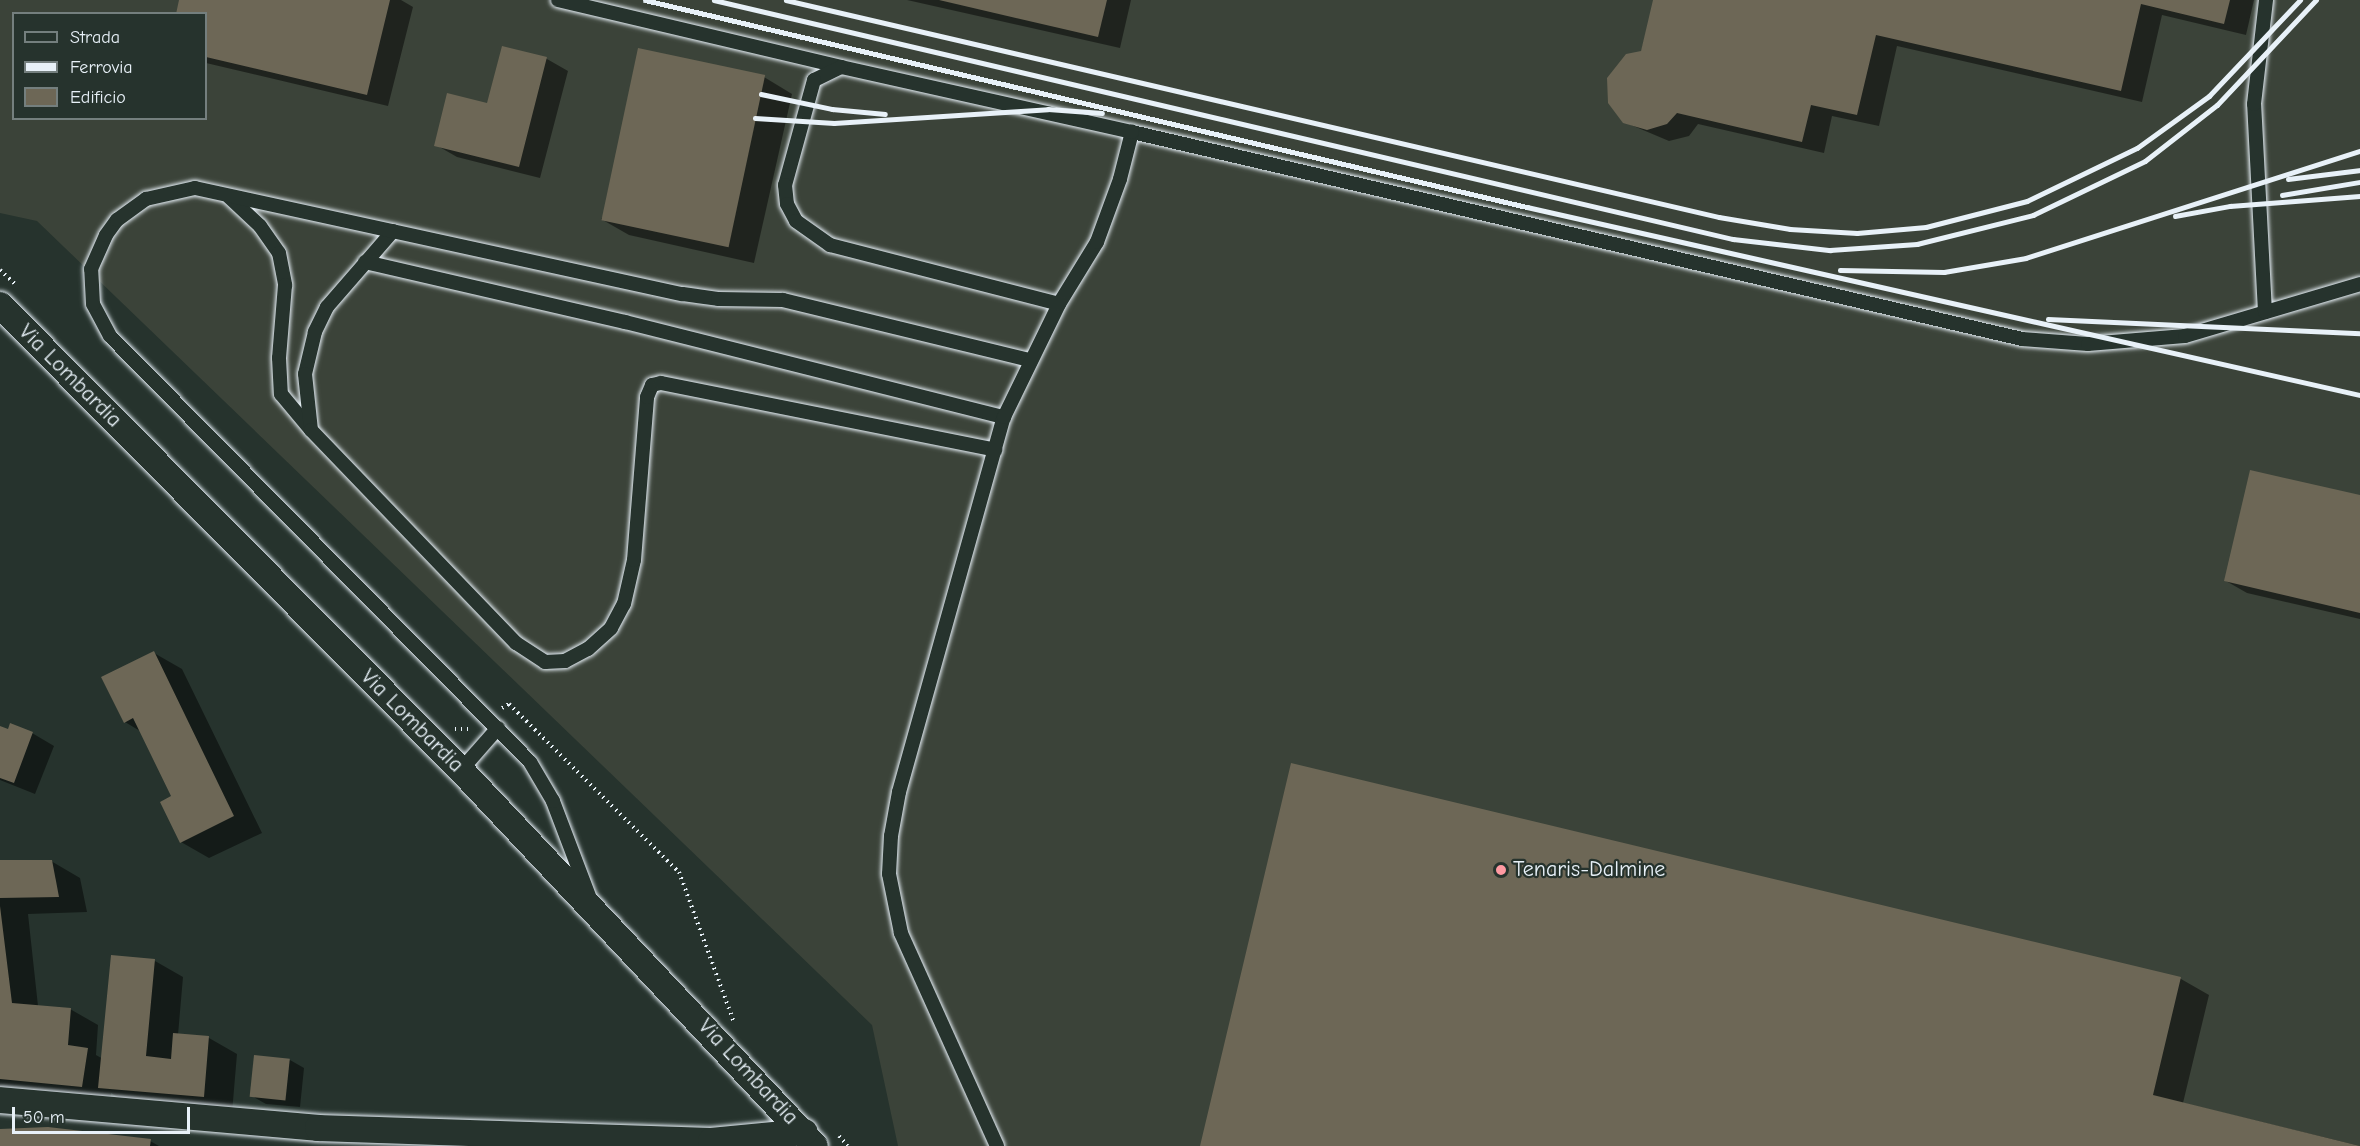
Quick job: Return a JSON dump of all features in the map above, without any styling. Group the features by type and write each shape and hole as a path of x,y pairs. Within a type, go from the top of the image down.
{"street":[{"name":"Via Lombardia","path":"0,304 461,770 810,1139"},
{"path":"0,1100 318,1128 703,1141 810,1139"}],"lane":[{"path":"558,0 2022,339 2088,344 2185,336 2360,284"},
{"path":"2265,312 2254,104 2266,0"},
{"path":"840,67 814,80 807,96 784,185 787,204 796,221 830,245 1059,304"},
{"path":"997,1146 905,944 892,898 889,862 899,792 1004,417 1059,304 1097,242 1120,179 1132,132"},
{"path":"592,907 546,787 530,762 110,336 93,304 91,268 106,235 117,220 146,199 170,191 195,188 696,296 783,300 1030,360"},
{"path":"227,195 260,226 279,253 285,285 279,358 281,394 311,430 516,644 537,660 557,663 588,649 611,628 629,591 647,397 657,383 995,450"},
{"path":"311,430 304,386 309,346 327,306 393,231"},
{"path":"365,262 625,322 1004,417"},
{"path":"461,770 498,728"}],"shaded area":[{"name":"Tenaris-Dalmine","path":"0,0 2360,0 2360,1146 898,1146 872,1025 37,221 0,213"}],"building":[{"path":"179,0 390,0 367,95 207,57 207,12 176,12"},
{"path":"939,0 1107,0 1098,37"},
{"path":"1653,0 2230,0 2224,24 2141,4 2121,91 1876,35 1857,115 1811,105 1802,142 1677,113 1667,124 1647,130 1623,123 1608,103 1607,78 1626,54 1641,51"},
{"path":"502,46 547,57 519,167 434,146 447,93 487,103"},
{"path":"638,48 765,75 729,247 601,220"},
{"path":"2250,470 2360,495 2360,613 2224,581"},
{"path":"154,651 234,816 180,843 160,802 171,796 133,718 124,723 101,677"},
{"path":"10,723 33,732 14,783 0,778 0,726 8,729"},
{"name":"Tenaris-Dalmine","path":"1291,763 2181,977 2153,1095 2360,1146 1200,1146"},
{"path":"0,860 52,860 59,897 0,898"},
{"path":"0,906 12,1003 71,1008 68,1045 88,1048 82,1087 0,1079"},
{"path":"111,955 155,959 146,1056 171,1059 173,1033 209,1036 204,1097 98,1088"},
{"path":"254,1055 290,1059 285,1101 250,1097"},
{"path":"48,1127 151,1139 150,1146 0,1146 0,1129"}],"railway":[{"path":"645,0 1527,207 2360,395"},
{"path":"714,0 1733,239 1830,250 1917,244 2033,215 2145,161 2217,105 2316,0"},
{"path":"786,0 1719,217 1790,229 1857,233 1926,227 2027,201 2137,148 2209,96 2300,0"},
{"path":"761,94 832,109 885,114"},
{"path":"755,118 834,123 1048,109 1102,113"},
{"path":"1840,270 1944,272 2026,258 2360,151"},
{"path":"2288,179 2360,170"},
{"path":"2282,195 2360,182"},
{"path":"2175,216 2230,206 2360,196"},
{"path":"2048,319 2360,333"}],"place":[{"name":"Tenaris-Dalmine","path":"1501,870"}]}
